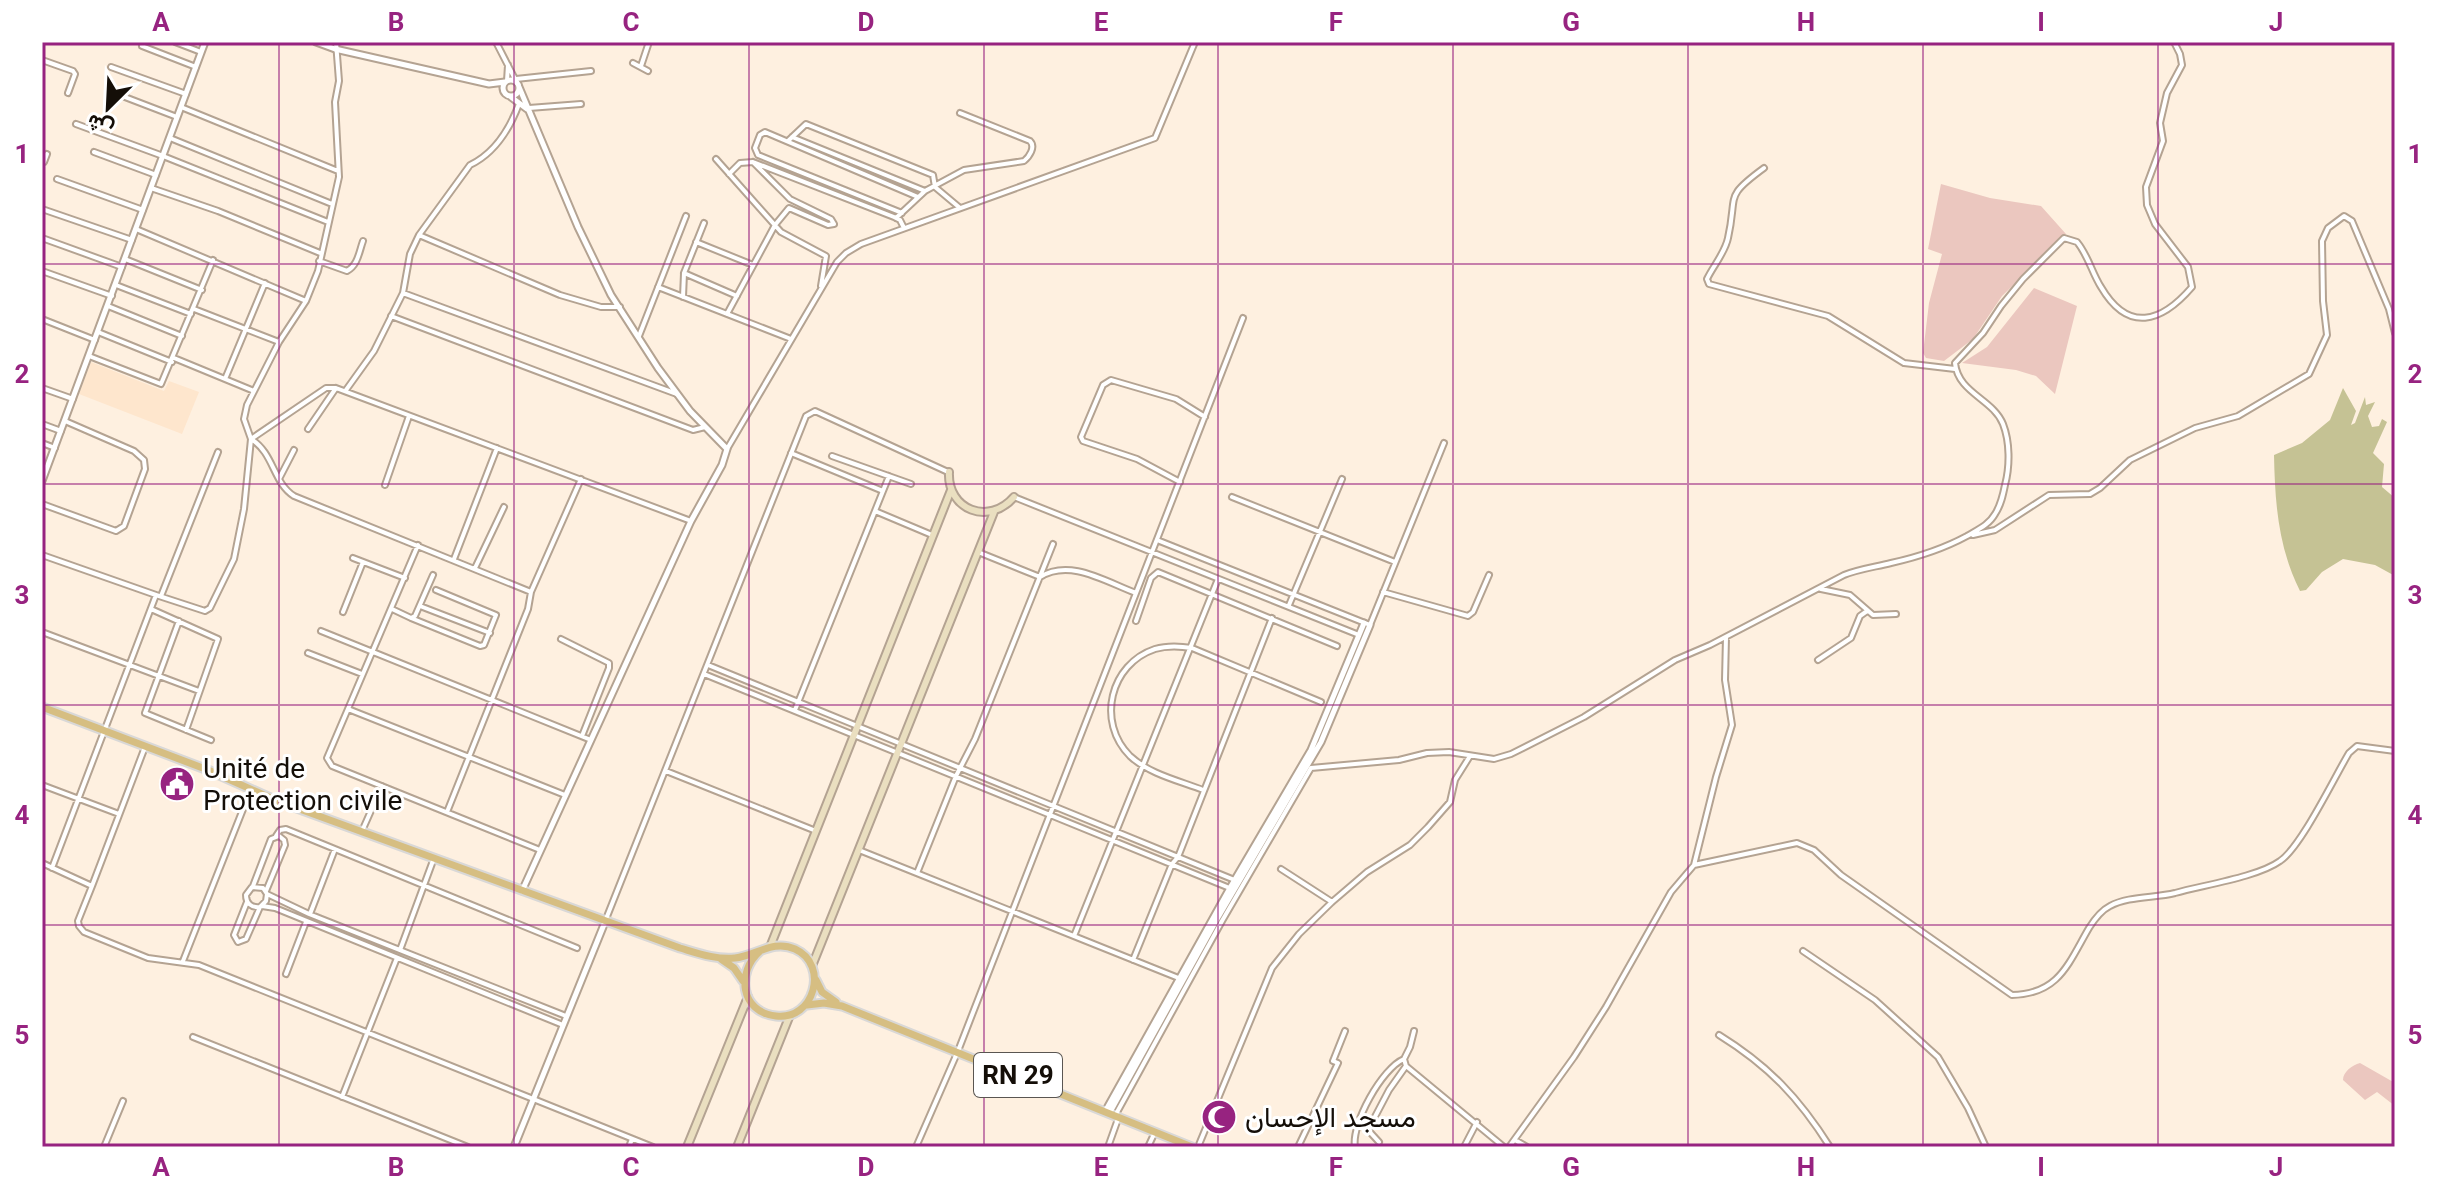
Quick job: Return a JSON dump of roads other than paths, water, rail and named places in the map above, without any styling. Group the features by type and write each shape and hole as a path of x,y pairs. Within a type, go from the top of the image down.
{"main road":[{"path":"770,947 951,490 949,472"},
{"path":"951,490 966,508 984,513 994,512 1014,497"},
{"path":"812,966 994,512"},
{"path":"42,707 362,832 669,945 715,957 738,958 770,947 794,949 812,966 815,979 811,997 806,1005 790,1015 765,1014 748,997 734,968 715,957"},
{"path":"744,986 747,966 760,951"},
{"name":"RN 29","path":"815,979 822,992 842,1006"},
{"path":"687,1147 748,997"},
{"name":"RN 29","path":"806,1005 824,1003 842,1006 1190,1146"},
{"path":"737,1147 790,1015"}],"street":[{"path":"175,42 201,52"},
{"path":"42,481 44,467 55,448 205,42"},
{"path":"316,42 337,44 489,84 530,111 581,104"},
{"path":"496,42 530,111 578,227 620,307 677,394 727,449"},
{"path":"641,66 649,42"},
{"path":"522,891 727,449 837,262 861,244 1155,138 1195,42"},
{"path":"1113,1114 1311,768 1399,760 1427,753 1449,752 1494,759 1525,749 1584,717 1675,660 1819,588 1859,569 1916,557 1950,545 1984,527 1994,516 2007,478 2008,446 2002,421 1967,389 1955,369 1955,363 1983,333 2023,279 2064,238 2077,242 2111,302 2122,313 2135,319 2148,319 2176,305 2192,287 2188,267 2155,224 2147,205 2146,187 2163,141 2160,123 2167,93 2182,65 2174,42"},
{"path":"42,555 205,611 210,608 234,559 244,509 251,439 244,419 254,391 279,342 313,288 328,222 339,171 335,102 339,81 337,44"},
{"path":"142,46 196,67"},
{"path":"42,60 73,71 75,74 68,93"},
{"path":"504,93 507,62"},
{"path":"633,63 648,71"},
{"path":"111,67 186,94"},
{"path":"489,84 517,83 591,71"},
{"path":"511,97 516,95 517,83"},
{"path":"117,94 177,117"},
{"path":"346,390 374,351 403,293 410,254 419,235 470,165 482,159 510,128 520,103"},
{"path":"181,107 339,171"},
{"path":"896,218 925,191 964,170 1024,161 1032,147 1030,141 960,113"},
{"path":"76,124 328,222"},
{"path":"790,139 806,124 933,175 935,187 960,208"},
{"path":"902,213 758,155 755,151 760,135 765,132 790,139 925,191"},
{"path":"170,138 332,204"},
{"path":"790,139 918,197"},
{"path":"94,152 156,175"},
{"path":"42,162 47,154"},
{"path":"716,159 788,237 826,256 821,288"},
{"path":"729,174 740,163 753,162 896,218 904,228"},
{"path":"727,314 775,225 791,208 828,225 832,226 834,221 790,199 753,162"},
{"path":"1764,168 1739,186 1733,197 1728,239 1707,279 1709,284 1828,316 1915,367 1955,369"},
{"path":"57,179 143,210"},
{"path":"151,188 321,253"},
{"path":"42,209 132,240"},
{"path":"639,336 686,216"},
{"path":"1967,536 1995,530 2049,495 2090,494 2130,460 2195,428 2238,416 2309,374 2327,335 2322,241 2328,228 2344,216 2352,221 2389,309 2395,333"},
{"path":"683,297 684,273 704,223"},
{"path":"136,229 306,301"},
{"path":"419,235 560,295 601,307 620,307"},
{"path":"42,238 122,267"},
{"path":"319,261 347,271 355,266 363,241"},
{"path":"696,242 753,265"},
{"path":"125,259 202,290"},
{"path":"89,356 159,385 163,383 213,260"},
{"path":"42,271 112,296"},
{"path":"684,273 737,296"},
{"path":"225,379 265,283"},
{"path":"116,285 279,342"},
{"path":"658,287 791,339"},
{"path":"403,293 677,394"},
{"path":"108,306 182,336"},
{"path":"391,316 693,430 705,427"},
{"path":"916,1147 958,1051 1243,318"},
{"path":"42,319 95,340"},
{"path":"98,332 254,391"},
{"path":"1180,482 1137,459 1083,441 1081,437 1103,385 1111,380 1176,399 1205,417"},
{"path":"42,388 73,399"},
{"path":"251,439 326,388 336,388 691,521"},
{"path":"308,429 336,388"},
{"path":"514,1147 806,416 815,411 949,472"},
{"path":"385,485 410,415"},
{"path":"42,504 116,531 124,526 145,469 144,460 134,451 65,421"},
{"path":"42,424 61,431"},
{"path":"251,439 266,454 285,490 294,496 531,592"},
{"path":"42,443 55,448"},
{"path":"1108,1147 1113,1114 1181,979 1314,745 1383,592 1444,443"},
{"path":"454,559 497,448"},
{"path":"279,479 294,450"},
{"path":"52,868 151,609 218,452"},
{"path":"791,453 883,491"},
{"path":"832,456 911,484"},
{"path":"795,710 889,476"},
{"path":"447,812 528,609 531,592 581,479"},
{"path":"1289,605 1342,479"},
{"path":"1014,497 1362,636"},
{"path":"1232,497 1395,562"},
{"path":"475,568 504,507"},
{"path":"875,511 934,535"},
{"path":"1157,540 1367,624"},
{"path":"917,873 956,776 975,739 1053,544"},
{"path":"418,545 327,758 332,766 540,850"},
{"path":"978,552 1040,577"},
{"path":"353,558 405,578"},
{"path":"343,612 363,561"},
{"path":"1040,577 1055,569 1073,569 1136,593"},
{"path":"1136,621 1153,573 1158,572 1337,646"},
{"path":"411,618 420,606 433,575"},
{"path":"1383,592 1466,616 1474,610 1489,575"},
{"path":"1074,936 1218,579"},
{"path":"1819,588 1850,595 1873,615 1896,614"},
{"path":"391,609 484,645 495,613 436,590"},
{"path":"420,606 490,633"},
{"path":"151,609 218,639 186,730"},
{"path":"1818,660 1851,638 1860,616 1867,611"},
{"path":"1133,960 1172,864 1178,857 1272,618"},
{"path":"179,621 145,713 211,740"},
{"path":"321,631 591,740"},
{"path":"42,632 199,691"},
{"path":"1404,1059 1406,1066 1507,1147 1514,1140 1606,1007 1671,892 1694,865 1732,725 1725,680 1726,636"},
{"path":"561,639 609,663 582,736"},
{"path":"1203,790 1143,766 1129,754 1113,726 1110,710 1117,681 1138,657 1154,649 1190,647 1321,702"},
{"path":"308,653 363,675"},
{"path":"707,665 1237,880"},
{"path":"704,674 1232,888"},
{"path":"347,709 565,795"},
{"path":"1694,865 1797,843 1806,846 1841,875 2012,995 2027,995 2047,988 2061,977 2096,917 2110,905 2182,891 2266,869 2282,860 2295,846 2349,753 2357,746 2395,751"},
{"path":"145,747 78,921 82,931 148,958 183,961 207,968 653,1147"},
{"path":"1190,1146 1272,968 1299,934 1332,902 1367,872 1410,845 1428,827 1450,802 1455,780 1470,756"},
{"path":"665,770 816,831"},
{"path":"42,785 119,814"},
{"path":"362,832 382,786"},
{"path":"183,961 251,789"},
{"path":"276,836 283,838 285,845 266,893 266,901 246,939 238,942 234,935 247,902 246,895 271,839 280,830 286,829 577,948"},
{"path":"286,974 335,849"},
{"path":"859,850 1181,979"},
{"path":"342,1097 434,858"},
{"path":"42,863 92,886"},
{"path":"1281,869 1332,902"},
{"path":"252,887 260,887 309,914 566,1016"},
{"path":"247,902 252,907 275,908 563,1025"},
{"path":"1803,951 1875,1000 1938,1057 1968,1108 1986,1147"},
{"path":"495,997 499,989"},
{"path":"1298,1147 1338,1063 1333,1061 1345,1031"},
{"path":"1355,1147 1355,1129 1365,1109 1391,1068 1404,1059 1414,1031"},
{"path":"1719,1035 1749,1053 1780,1080 1830,1147"},
{"path":"193,1037 468,1147"},
{"path":"1379,1142 1368,1130 1406,1066"},
{"path":"104,1147 123,1101"},
{"path":"1464,1147 1477,1122"},
{"path":"1148,1147 1155,1132"},
{"path":"629,1147 632,1139"},
{"path":"1514,1140 1527,1147"}],"place":[{"name":"Unité de Protection civile","path":"177,784"},
{"name":"مسجد الإحسان","path":"1219,1117"}]}
